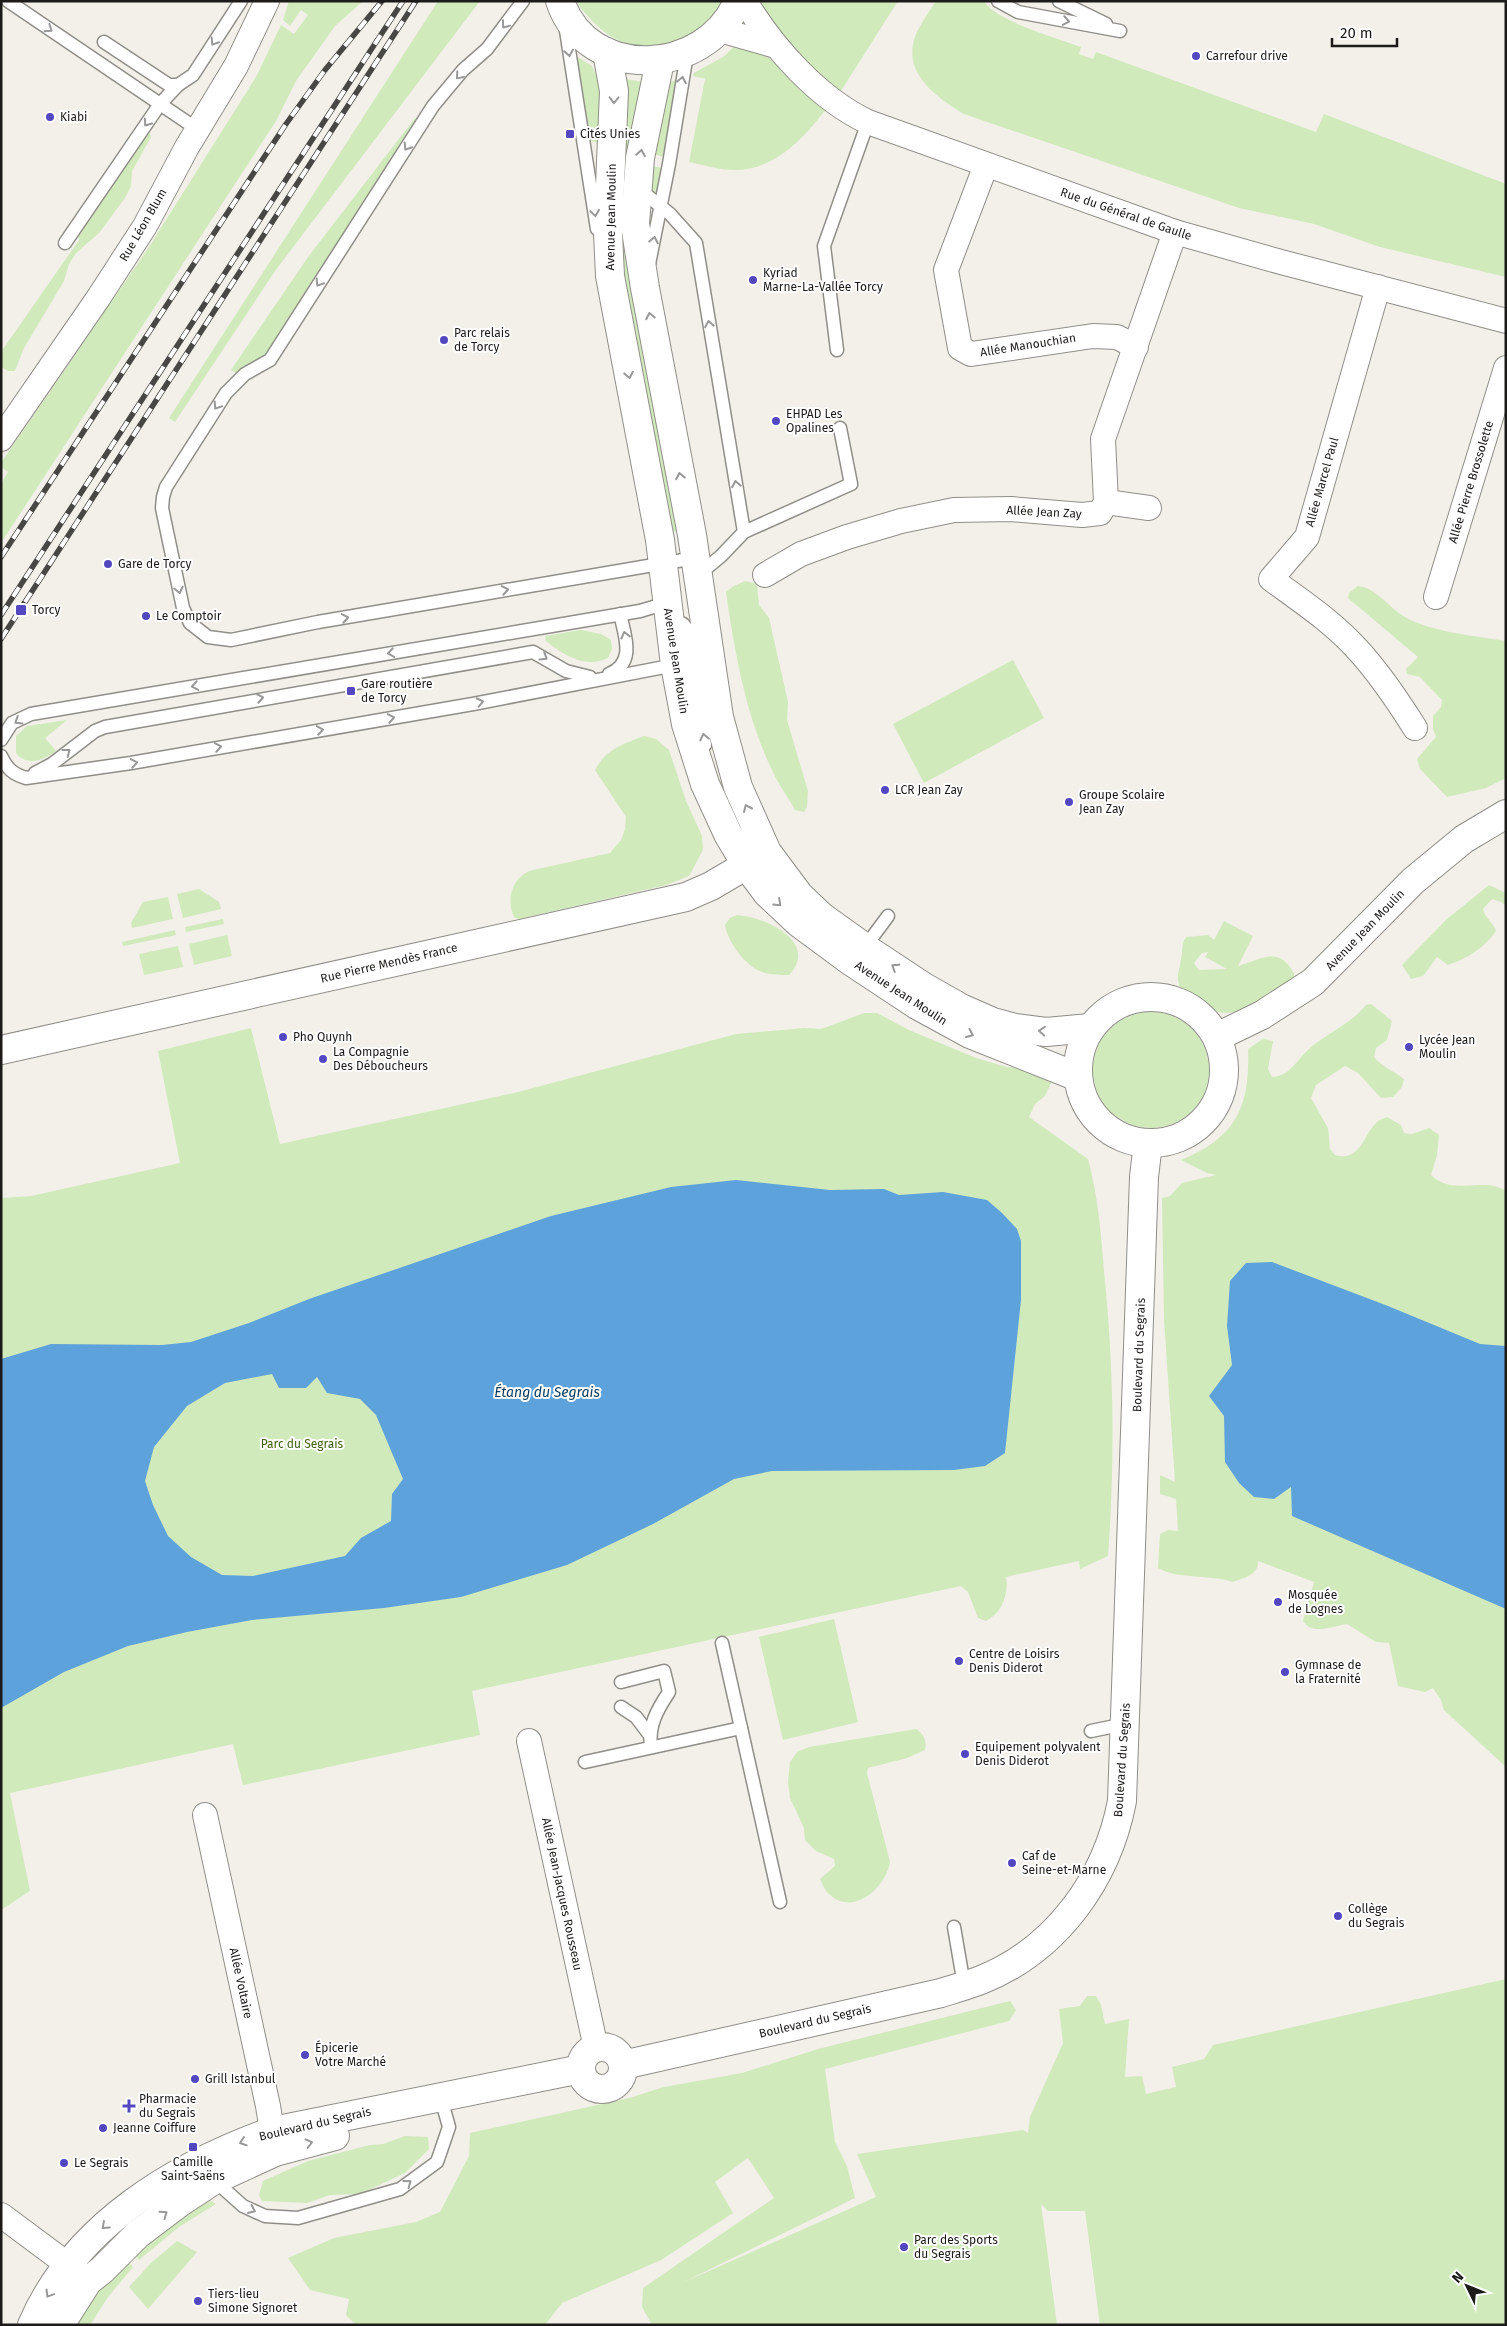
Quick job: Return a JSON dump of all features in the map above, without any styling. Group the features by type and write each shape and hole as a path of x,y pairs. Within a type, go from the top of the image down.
{"street":[{"name":"Rue Léon Blum","path":"1,439 99,297 145,226 197,129 236,66 267,1"},
{"path":"561,3 575,27 607,52 633,60 660,61 686,54 705,44 720,30 738,1"},
{"name":"Rue du Général de Gaulle","path":"745,1 758,23 776,46 828,97 868,122 1175,232 1506,320"},
{"name":"Rue du Général de Gaulle","path":"720,30 776,46"},
{"name":"Avenue Jean Moulin","path":"607,52 614,91 608,233 610,276 659,532 668,610 692,655 727,751 768,893 799,923 849,960 917,1005 970,1034 1078,1077"},
{"name":"Avenue Jean Moulin","path":"660,61 644,130 636,187 635,224 696,567 692,655 686,724 705,784 725,827 757,859 822,917 924,987 961,1008 993,1022 1016,1028 1046,1032 1090,1028"},
{"name":"Allée Manouchian","path":"986,165 946,270 960,348 971,354 1093,336 1117,338 1136,347"},
{"path":"1149,508 1106,502 1103,439 1175,232"},
{"name":"Allée Marcel Paul","path":"1378,287 1307,537 1271,579 1316,612 1358,649 1387,686 1415,728"},
{"name":"Allée Pierre Brossolette","path":"1436,597 1506,368"},
{"name":"Allée Jean Zay","path":"765,575 801,554 901,521 954,510 1011,509 1082,515 1100,512 1106,502"},
{"name":"Avenue Jean Moulin","path":"1217,1037 1262,1015 1313,982 1420,875 1464,839 1506,814"},
{"name":"Rue Pierre Mendès France","path":"2,1044 686,897 757,859"},
{"path":"1141,996 1171,998 1198,1012 1217,1037 1225,1061 1223,1086 1213,1110 1196,1128 1173,1140 1148,1143 1122,1137 1100,1123 1085,1102 1078,1077 1080,1052 1090,1028 1112,1007 1141,996"},
{"name":"Boulevard du Segrais","path":"623,2065 941,1993 989,1976 1036,1949 1070,1915 1089,1889 1117,1825 1122,1801 1144,1178 1148,1143"},
{"name":"Allée Jean-Jacques Rousseau","path":"528,1741 587,2066"},
{"name":"Allée Voltaire","path":"205,1815 274,2141"},
{"path":"609,2048 616,2052 623,2065 621,2077 612,2086 598,2089 587,2066 609,2048"},
{"name":"Boulevard du Segrais","path":"60,2325 78,2273 104,2226 158,2185 233,2145 274,2141 444,2109 587,2066"},
{"name":"Boulevard du Segrais","path":"32,2325 38,2312 78,2273 102,2270 156,2219 274,2141 587,2066"},
{"path":"1,2215 78,2273"}],"lane":[{"path":"8,1 197,129"},
{"path":"65,243 160,104 178,85 193,75 241,1"},
{"path":"523,1 487,49 463,70 434,106 270,360 245,374 226,393 166,487 162,508 182,608 190,623 200,632 214,639 231,640 318,622 663,564 696,567 721,556 744,532 851,484 840,428"},
{"path":"998,1 1018,12 1120,31 1059,1"},
{"path":"561,3 597,228 610,276"},
{"path":"104,42 169,85 178,85"},
{"path":"645,288 686,54"},
{"path":"837,350 824,246 868,122"},
{"path":"636,187 670,214 696,243 744,532"},
{"path":"1,740 12,723 32,714 620,614 668,610"},
{"path":"26,778 52,764 95,730 212,706 533,652 566,671 602,678 614,672 627,658 628,647 620,614"},
{"path":"1,756 5,765 14,774 26,778 131,764 473,704 602,678 692,655"},
{"path":"865,947 888,916"},
{"path":"722,1642 780,1902"},
{"path":"621,1682 664,1671 668,1692 659,1707 649,1734"},
{"path":"621,1707 636,1717 649,1734 651,1747"},
{"path":"1091,1731 1125,1724"},
{"path":"585,1762 741,1728"},
{"path":"954,1927 964,1985"},
{"path":"214,2180 243,2206 265,2216 298,2218 400,2189 437,2162 450,2127 444,2109"}],"green space":[{"path":"289,1 363,1 335,26 296,81 276,121 1,543 1,484 8,472 1,467 1,463 147,250 256,77 281,25 294,34 308,15 301,10 290,26 283,20"},
{"path":"438,1 480,1 275,271 175,422 169,418"},
{"path":"576,1 724,1 711,18 684,39 667,46 650,48 633,46 617,40 588,17"},
{"path":"761,1 898,1 839,94 758,11"},
{"path":"936,1 984,1 1001,16 1081,47 1079,54 1093,59 1096,52 1316,132 1324,114 1506,184 1506,277 1380,247 1314,224 1239,208 964,114 930,89 915,68 912,56 913,43 919,28"},
{"path":"737,44 766,51 826,109 798,141 776,158 763,165 735,170 689,162 705,79 693,76 694,73 723,57"},
{"path":"576,56 592,66 599,81 606,144 591,141"},
{"path":"680,78 664,157 653,154 668,83"},
{"path":"625,79 643,82 629,150 619,147"},
{"path":"415,118 418,120 274,343 260,360 236,373 231,370 308,257"},
{"path":"149,132 151,137 132,171 131,186 125,198 99,233 76,253 69,264 64,281 24,348 15,371 8,371 1,367 1,352 79,240 78,234 145,134"},
{"path":"618,159 628,162 680,531 673,532 654,443 621,262"},
{"path":"651,166 663,168 658,193 651,191 649,183"},
{"path":"745,581 757,584 759,605 769,618 788,702 787,720 808,791 807,807 804,812 795,810 777,780 750,712 738,664 726,592"},
{"path":"1358,586 1371,590 1399,613 1416,622 1454,633 1506,641 1506,778 1486,788 1447,797 1420,769 1417,759 1436,737 1433,729 1433,716 1441,707 1442,700 1420,677 1407,674 1406,669 1418,657 1348,598 1349,593"},
{"path":"581,630 601,634 611,640 612,649 608,658 591,662 575,659 546,641 545,636"},
{"path":"1013,660 1044,718 924,783 893,724"},
{"path":"67,720 45,738 56,751 36,761 25,760 16,753 16,736 27,726"},
{"path":"644,736 656,739 669,750 686,801 702,836 703,850 689,876 666,885 519,919 514,917 511,903 512,890 518,879 523,875 529,871 610,853 621,840 625,829 626,817 595,770 610,752"},
{"path":"1489,885 1506,893 1506,906 1492,899 1483,909 1496,931 1475,952 1448,965 1437,957 1423,976 1411,979 1402,965 1447,919"},
{"path":"199,889 219,902 221,909 183,918 177,894"},
{"path":"168,897 173,919 132,928 131,923 143,902"},
{"path":"737,915 749,917 774,926 794,942 798,952 797,963 789,975 762,972 750,965 738,953 729,938 725,925 730,918"},
{"path":"223,919 224,924 186,932 185,927"},
{"path":"1224,921 1253,936 1238,966 1269,956 1276,957 1289,965 1294,974 1294,980 1261,1002 1243,1010 1224,1013 1206,1007 1186,994 1179,985 1178,975 1186,937 1208,935 1214,940","holes":["1208,952 1205,957 1227,969 1199,970 1194,963 1202,953"]},
{"path":"175,930 176,935 123,946 122,942"},
{"path":"227,935 232,956 194,965 189,944"},
{"path":"178,946 183,967 144,975 139,954"},
{"path":"1371,1004 1392,1021 1387,1040 1376,1048 1374,1057 1404,1079 1402,1087 1393,1097 1381,1098 1358,1073 1345,1066 1316,1085 1311,1098 1328,1128 1330,1149 1335,1155 1350,1155 1356,1151 1377,1122 1387,1117 1401,1125 1404,1133 1412,1134 1429,1128 1439,1135 1437,1155 1431,1175 1437,1180 1451,1185 1489,1185 1506,1190 1506,1767 1444,1710 1441,1700 1433,1688 1425,1692 1398,1686 1389,1643 1376,1642 1347,1624 1323,1629 1307,1626 1303,1621 1314,1582 1258,1561 1258,1566 1253,1573 1233,1582 1215,1578 1185,1576 1166,1572 1158,1568 1160,1534 1168,1530 1178,1531 1176,1499 1160,1494 1160,1475 1175,1482 1164,1320 1162,1198 1170,1196 1182,1183 1216,1175 1207,1173 1181,1160 1215,1141 1236,1118 1246,1088 1248,1049 1263,1039 1273,1041 1268,1069 1272,1077 1284,1074 1315,1044 1353,1018 1366,1005"},
{"path":"1151,1012 1173,1016 1183,1021 1192,1029 1200,1038 1205,1048 1209,1070 1205,1092 1200,1102 1192,1111 1183,1119 1173,1124 1151,1128 1129,1124 1119,1119 1110,1111 1102,1102 1097,1092 1093,1070 1097,1048 1102,1038 1110,1029 1119,1021 1129,1016"},
{"name":"Parc du Segrais","path":"864,1013 877,1013 909,1030 976,1058 1007,1067 1044,1071 1054,1077 1045,1096 1035,1104 1029,1117 1088,1159 1094,1187 1102,1243 1112,1378 1112,1485 1108,1556 1080,1569 1079,1561 1006,1577 1007,1583 1003,1602 992,1618 986,1621 978,1618 968,1592 961,1586 472,1691 480,1735 243,1785 233,1744 10,1793 30,1891 1,1910 1,1198 31,1196 180,1163 158,1051 251,1028 280,1144 518,1092 736,1034 804,1028 821,1029"},
{"path":"834,1619 858,1722 783,1740 759,1637"},
{"path":"916,1729 924,1738 925,1750 907,1758 868,1768 867,1773 890,1862 887,1872 875,1890 866,1897 857,1901 837,1900 824,1888 820,1879 835,1866 834,1859 816,1851 805,1840 804,1828 790,1798 788,1782 790,1762 797,1752 809,1747"},
{"path":"1506,1979 1506,2325 1100,2325 1085,2211 1048,2211 1041,2204 1057,2325 652,2325 642,2307 643,2288 774,2198 748,2158 715,2182 733,2213 661,2260 562,2303 545,2325 356,2325 346,2315 349,2299 310,2290 288,2258 334,2238 416,2222 440,2212 469,2156 470,2133 629,2098 664,2087 742,2073 818,2049 1010,2001 1016,2010 1009,2021 825,2069 835,2142 847,2166 855,2198 684,2282 876,2197 857,2154 1023,2130 1028,2133 1030,2117 1063,2043 1059,2009 1080,2006 1087,1996 1096,1996 1101,2005 1105,2024 1129,2019 1125,2077 1142,2076 1146,2094 1176,2087 1172,2067 1204,2059 1213,2045"},
{"path":"405,2136 428,2137 429,2149 405,2173 360,2194 330,2195 307,2203 262,2201 259,2195 263,2181 308,2161 370,2145 383,2144"},
{"path":"204,2197 216,2204 179,2227 139,2260 131,2251"},
{"path":"177,2241 197,2252 148,2309 129,2287 151,2263"},
{"path":"124,2258 133,2267 108,2297 90,2325 74,2325 92,2296"}],"water":[{"name":"Étang du Segrais","path":"736,1180 830,1190 884,1189 899,1195 943,1192 987,1200 1017,1229 1021,1241 1021,1300 1005,1453 985,1466 954,1470 772,1471 734,1479 653,1524 567,1565 461,1597 384,1608 252,1620 187,1632 128,1646 64,1672 1,1708 1,1359 51,1344 162,1345 191,1342 249,1323 309,1299 551,1216 671,1187","holes":["272,1374 279,1388 306,1388 317,1377 327,1393 360,1399 376,1415 403,1479 392,1494 391,1521 361,1538 345,1556 253,1576 222,1575 191,1557 168,1536 153,1505 145,1481 154,1447 187,1406 225,1383"]},
{"path":"1272,1262 1388,1306 1480,1344 1506,1346 1506,1609 1292,1516 1291,1487 1274,1499 1254,1497 1239,1483 1225,1462 1224,1416 1209,1396 1232,1365 1227,1326 1230,1281 1246,1263"}],"railway":[{"path":"1,557 286,124 325,70 382,1"},
{"path":"1,615 403,1"},
{"path":"1,639 416,1"}],"place":[{"name":"Carrefour drive","path":"1196,56"},
{"name":"Kiabi","path":"50,117"},
{"name":"Cités Unies","path":"570,134"},
{"name":"Kyriad Marne-La-Vallée Torcy","path":"753,280"},
{"name":"Parc relais de Torcy","path":"444,340"},
{"name":"EHPAD Les Opalines","path":"776,421"},
{"name":"Gare de Torcy","path":"108,564"},
{"name":"Torcy","path":"21,610"},
{"name":"Le Comptoir","path":"146,616"},
{"name":"Gare routière de Torcy","path":"351,691"},
{"name":"LCR Jean Zay","path":"885,790"},
{"name":"Groupe Scolaire Jean Zay","path":"1069,802"},
{"name":"Pho Quynh","path":"283,1037"},
{"name":"Lycée Jean Moulin","path":"1409,1047"},
{"name":"La Compagnie Des Déboucheurs","path":"323,1059"},
{"name":"Mosquée de Lognes","path":"1278,1602"},
{"name":"Centre de Loisirs Denis Diderot","path":"959,1661"},
{"name":"Gymnase de la Fraternité","path":"1285,1672"},
{"name":"Equipement polyvalent Denis Diderot","path":"965,1754"},
{"name":"Caf de Seine-et-Marne","path":"1012,1863"},
{"name":"Collège du Segrais","path":"1338,1916"},
{"name":"Épicerie Votre Marché","path":"305,2055"},
{"name":"Grill Istanbul","path":"195,2079"},
{"name":"Pharmacie du Segrais","path":"129,2106"},
{"name":"Jeanne Coiffure","path":"103,2128"},
{"name":"Camille Saint-Saëns","path":"193,2147"},
{"name":"Le Segrais","path":"64,2163"},
{"name":"Parc des Sports du Segrais","path":"904,2247"},
{"name":"Tiers-lieu Simone Signoret","path":"198,2301"}]}
